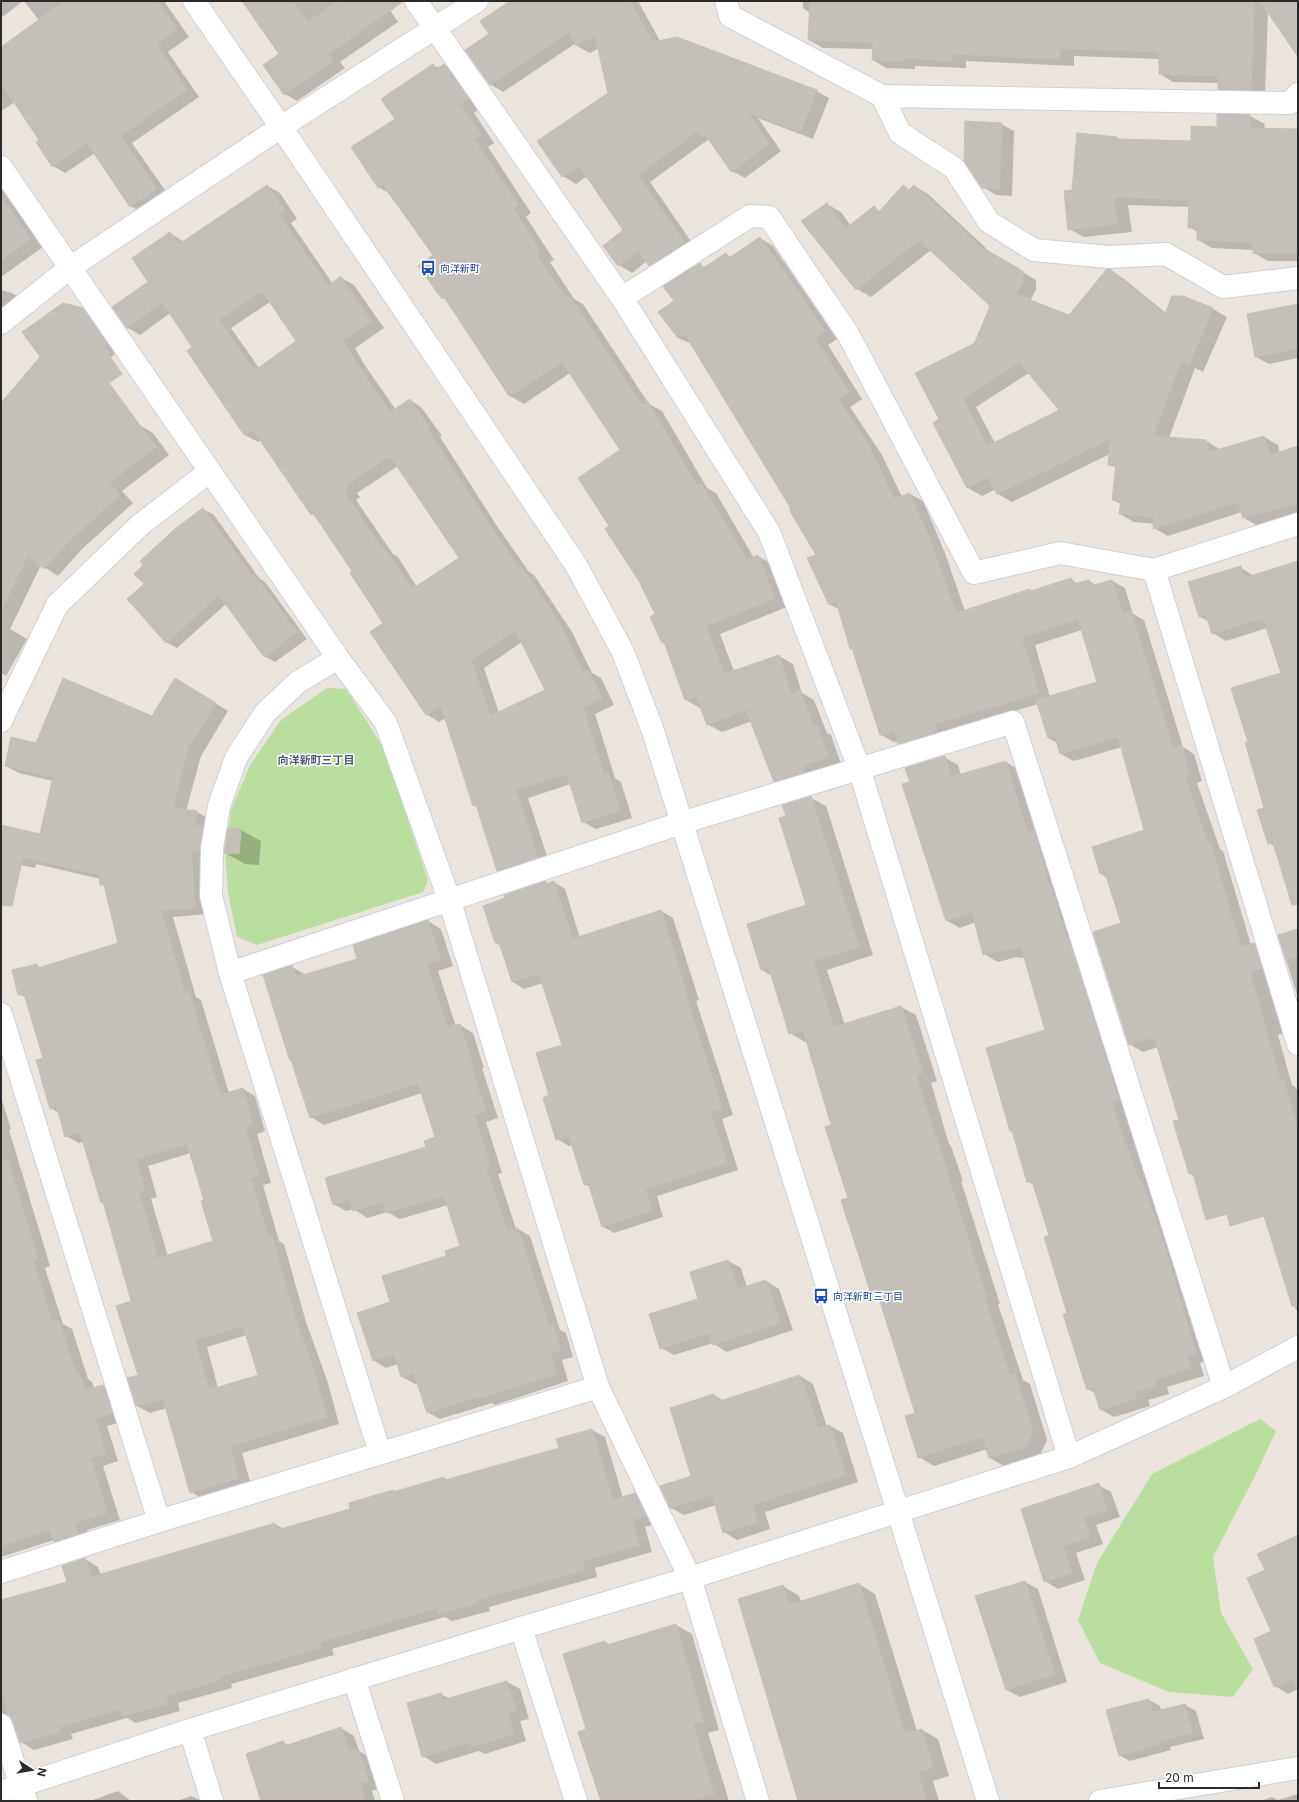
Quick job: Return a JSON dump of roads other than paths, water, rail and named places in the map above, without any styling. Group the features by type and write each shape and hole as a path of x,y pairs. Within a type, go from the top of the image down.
{"street":[{"path":"194,1 281,127 576,565 623,652 653,731 988,1801"},
{"path":"416,1 622,298 769,532 809,633 859,768 1069,1456"},
{"path":"1,323 70,268 281,127 477,1"},
{"path":"726,1 730,16 882,96 1290,103 1298,94"},
{"path":"882,96 900,132 954,168 989,222 1034,250 1108,257 1166,254 1223,287 1298,278"},
{"path":"1,167 338,658 386,722 449,899 598,1387 690,1578 758,1801"},
{"path":"622,298 750,216 769,218 848,334 974,573 1060,553 1154,570 1298,524"},
{"path":"1,721 57,605 140,525 210,471"},
{"path":"1154,570 1298,1044"},
{"path":"338,658 298,682 265,713 236,758 219,806 212,848 211,896 230,973 380,1453"},
{"path":"230,973 681,823 1013,722 1224,1388"},
{"path":"1,1014 159,1521"},
{"path":"1,1725 16,1793 190,1730 521,1628 690,1578 1069,1456 1224,1388 1298,1346"},
{"path":"1,1572 159,1521 598,1387"},
{"path":"521,1628 576,1801"},
{"path":"354,1679 393,1801"},
{"path":"190,1730 212,1801"},
{"path":"1100,1801 1194,1793 1298,1768"}],"place":[{"name":"向洋新町","path":"428,268"},
{"name":"向洋新町三丁目","path":"821,1296"}],"district":[{"name":"向洋新町三丁目","path":"316,760"}]}
